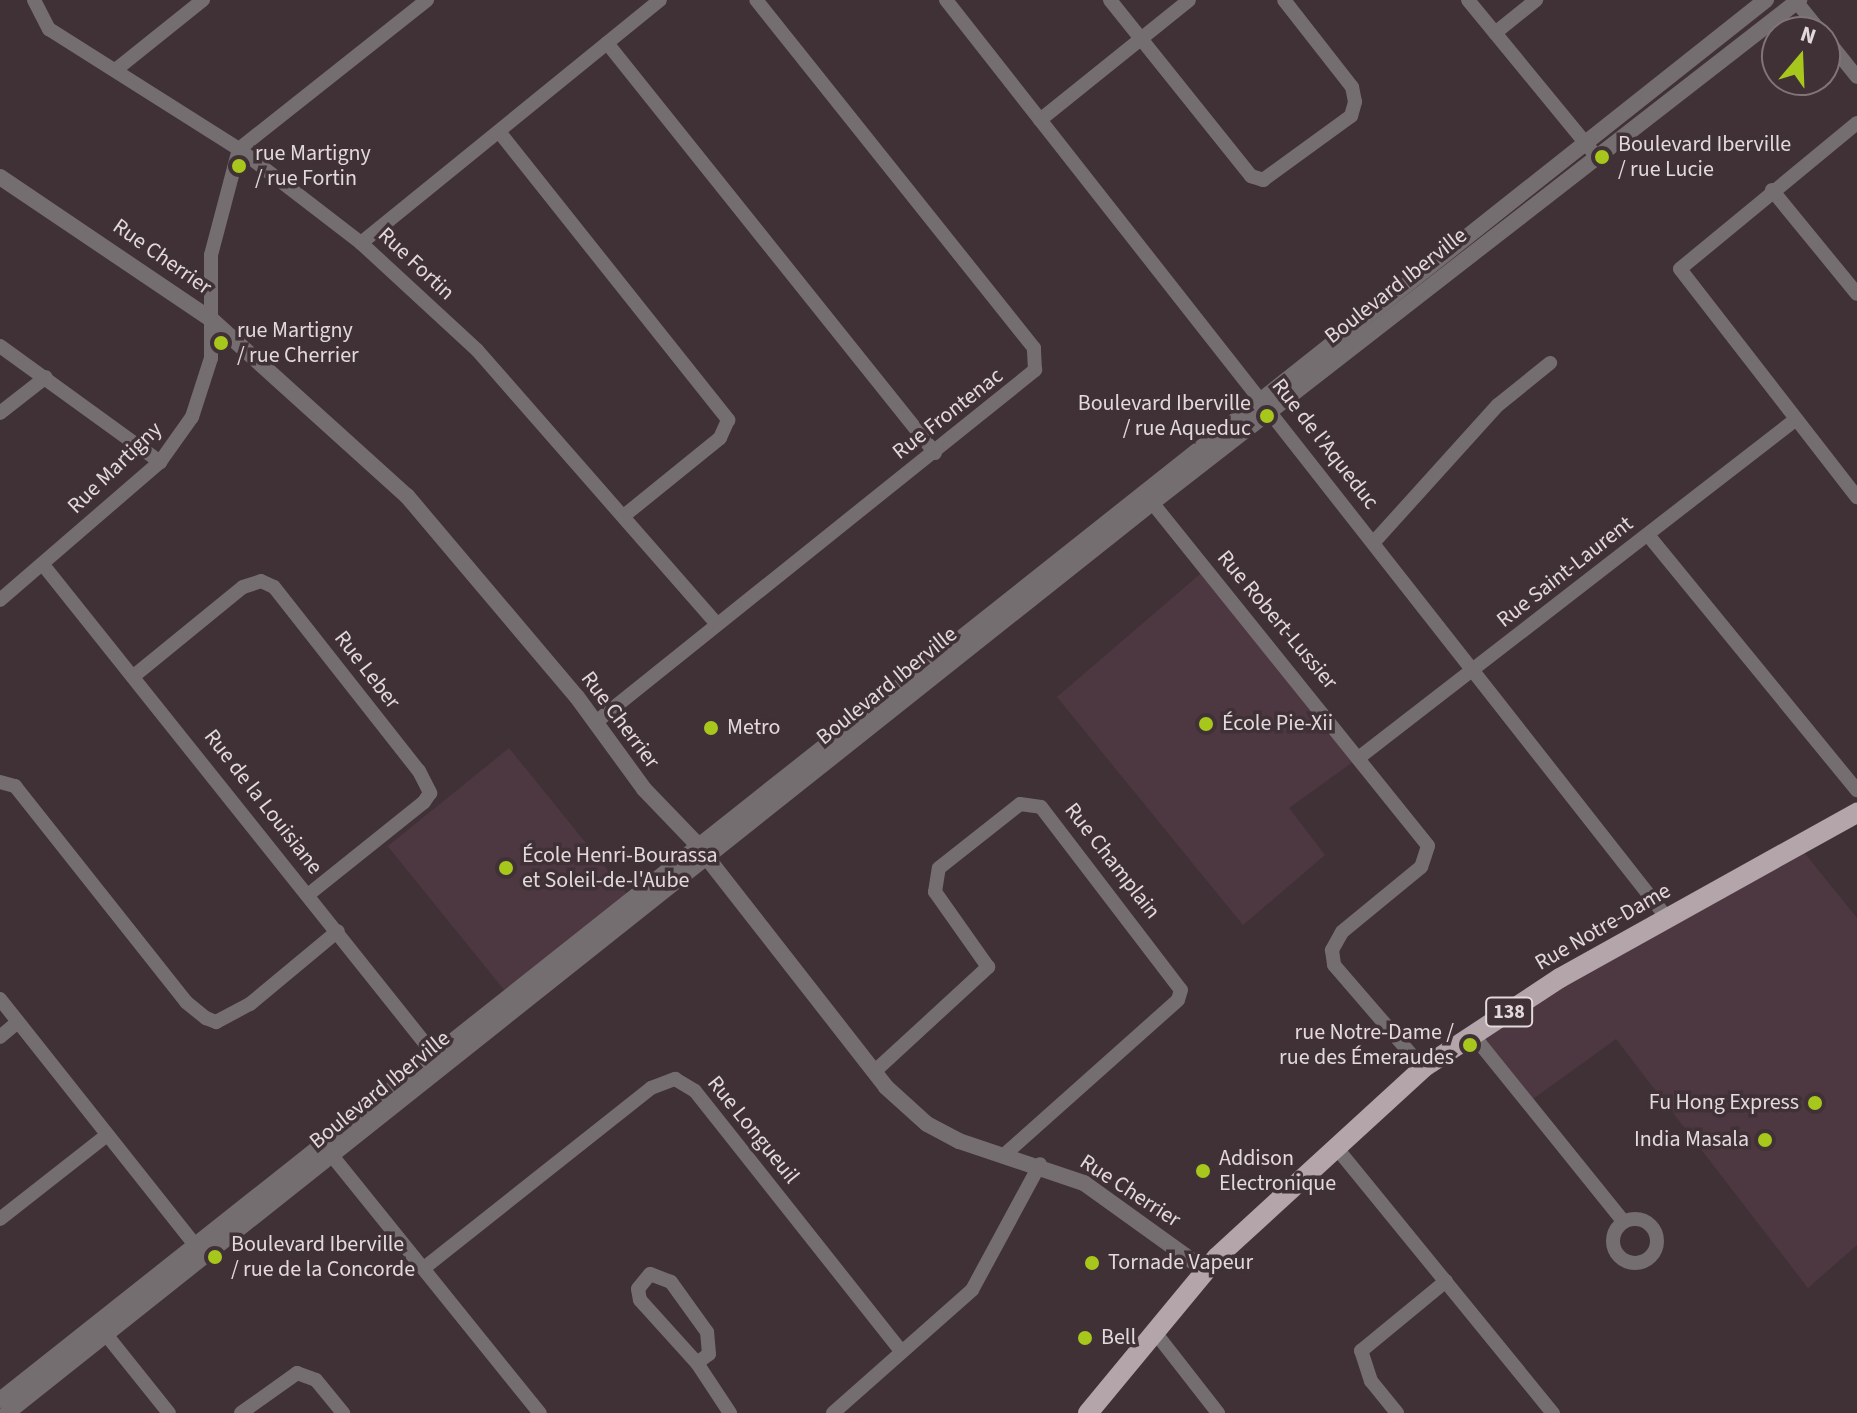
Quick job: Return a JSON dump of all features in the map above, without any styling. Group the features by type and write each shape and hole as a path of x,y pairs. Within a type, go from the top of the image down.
{"main road":[{"name":"Rue Notre-Dame","path":"1088,1413 1205,1270 1335,1146 1423,1068 1667,918 1857,813"}],"street":[{"name":"Rue Fortin","path":"34,0 49,29 118,68 239,149 361,243 477,350 626,514 717,624"},
{"path":"118,68 203,0"},
{"path":"239,149 427,0"},
{"path":"361,243 660,0"},
{"name":"Rue Frontenac","path":"596,722 1035,370 1034,348 756,0"},
{"name":"Rue de l'Aqueduc","path":"946,0 1667,918"},
{"path":"1110,0 1251,176 1263,180 1351,116 1355,102 1352,87 1284,0"},
{"path":"1040,120 1189,0"},
{"path":"1468,0 1591,149"},
{"path":"1495,33 1536,0"},
{"name":"Boulevard Iberville","path":"7,1413 102,1329 200,1250 328,1150 445,1068 702,852 1147,497 1591,149 1766,0"},
{"name":"Boulevard Iberville","path":"1591,149 1797,1"},
{"path":"607,43 935,453"},
{"path":"1841,57 1857,77"},
{"path":"1857,123 1772,190 1680,269 1857,497"},
{"path":"500,133 728,420 720,438 626,514"},
{"name":"Rue Martigny","path":"0,600 44,566 160,462 206,387 212,320 211,255 239,149"},
{"name":"Rue Cherrier","path":"0,177 212,320 407,496 702,852 875,1071 927,1124 1004,1155 1040,1164 1120,1205 1205,1270"},
{"path":"1772,190 1857,294"},
{"path":"0,346 160,462"},
{"path":"1374,542 1498,405 1550,363"},
{"path":"0,413 46,377"},
{"name":"Rue Saint-Laurent","path":"1361,756 1795,420"},
{"name":"Rue Robert-Lussier","path":"1147,497 1361,756 1428,846 1421,867 1342,932 1332,950 1334,965 1423,1068"},
{"path":"1648,535 1857,790"},
{"name":"Rue de la Louisiane","path":"44,566 135,675 445,1068"},
{"name":"Rue Leber","path":"135,675 243,587 261,581 274,587 419,771 430,793 424,802 308,895"},
{"path":"0,782 15,786 186,1002 206,1018 216,1022 250,1004 338,931"},
{"name":"Rue Champlain","path":"875,1071 985,976 988,967 935,892 939,868 1020,804 1041,807 1181,990 1178,1000 1004,1155"},
{"name":"Boulevard Iberville","path":"328,1150 434,1054 702,852"},
{"path":"0,999 200,1250"},
{"path":"0,1037 18,1022"},
{"path":"1473,1035 1623,1221"},
{"name":"Rue Longueuil","path":"424,1268 651,1088 675,1079 695,1091 899,1348"},
{"path":"0,1219 107,1135"},
{"path":"1335,1146 1553,1413"},
{"path":"328,1150 540,1413"},
{"path":"833,1413 899,1348 972,1290 1040,1164"},
{"path":"697,1363 709,1354 707,1332 671,1282 650,1274 638,1289 640,1300 697,1363 730,1413"},
{"path":"1397,1413 1366,1373 1361,1351 1446,1281"},
{"path":"102,1329 169,1413"},
{"name":"Boulevard Iberville","path":"0,1400 102,1329"},
{"path":"1154,1331 1218,1413"},
{"path":"241,1413 297,1373 316,1380 343,1413"}],"shaded area":[{"name":"École Pie-Xii","path":"1206,569 1361,756 1289,808 1325,855 1243,925 1057,697"},
{"name":"École Henri-Bourassa et Soleil-de-l'Aube","path":"509,748 630,898 509,996 388,846"},
{"path":"1798,845 1857,918 1857,1245 1808,1288 1616,1039 1530,1101 1473,1035"}],"place":[{"name":"Boulevard Iberville / rue Lucie","path":"1602,157"},
{"name":"rue Martigny / rue Fortin","path":"239,166"},
{"name":"rue Martigny / rue Cherrier","path":"221,343"},
{"name":"Boulevard Iberville / rue Aqueduc","path":"1267,416"},
{"name":"École Pie-Xii","path":"1206,724"},
{"name":"Metro","path":"711,728"},
{"name":"École Henri-Bourassa et Soleil-de-l'Aube","path":"506,868"},
{"name":"rue Notre-Dame / rue des Émeraudes","path":"1470,1045"},
{"name":"Fu Hong Express","path":"1815,1103"},
{"name":"India Masala","path":"1765,1140"},
{"name":"Addison Electronique","path":"1203,1171"},
{"name":"Boulevard Iberville / rue de la Concorde","path":"215,1257"},
{"name":"Tornade Vapeur","path":"1092,1263"},
{"name":"Bell","path":"1085,1338"}]}
